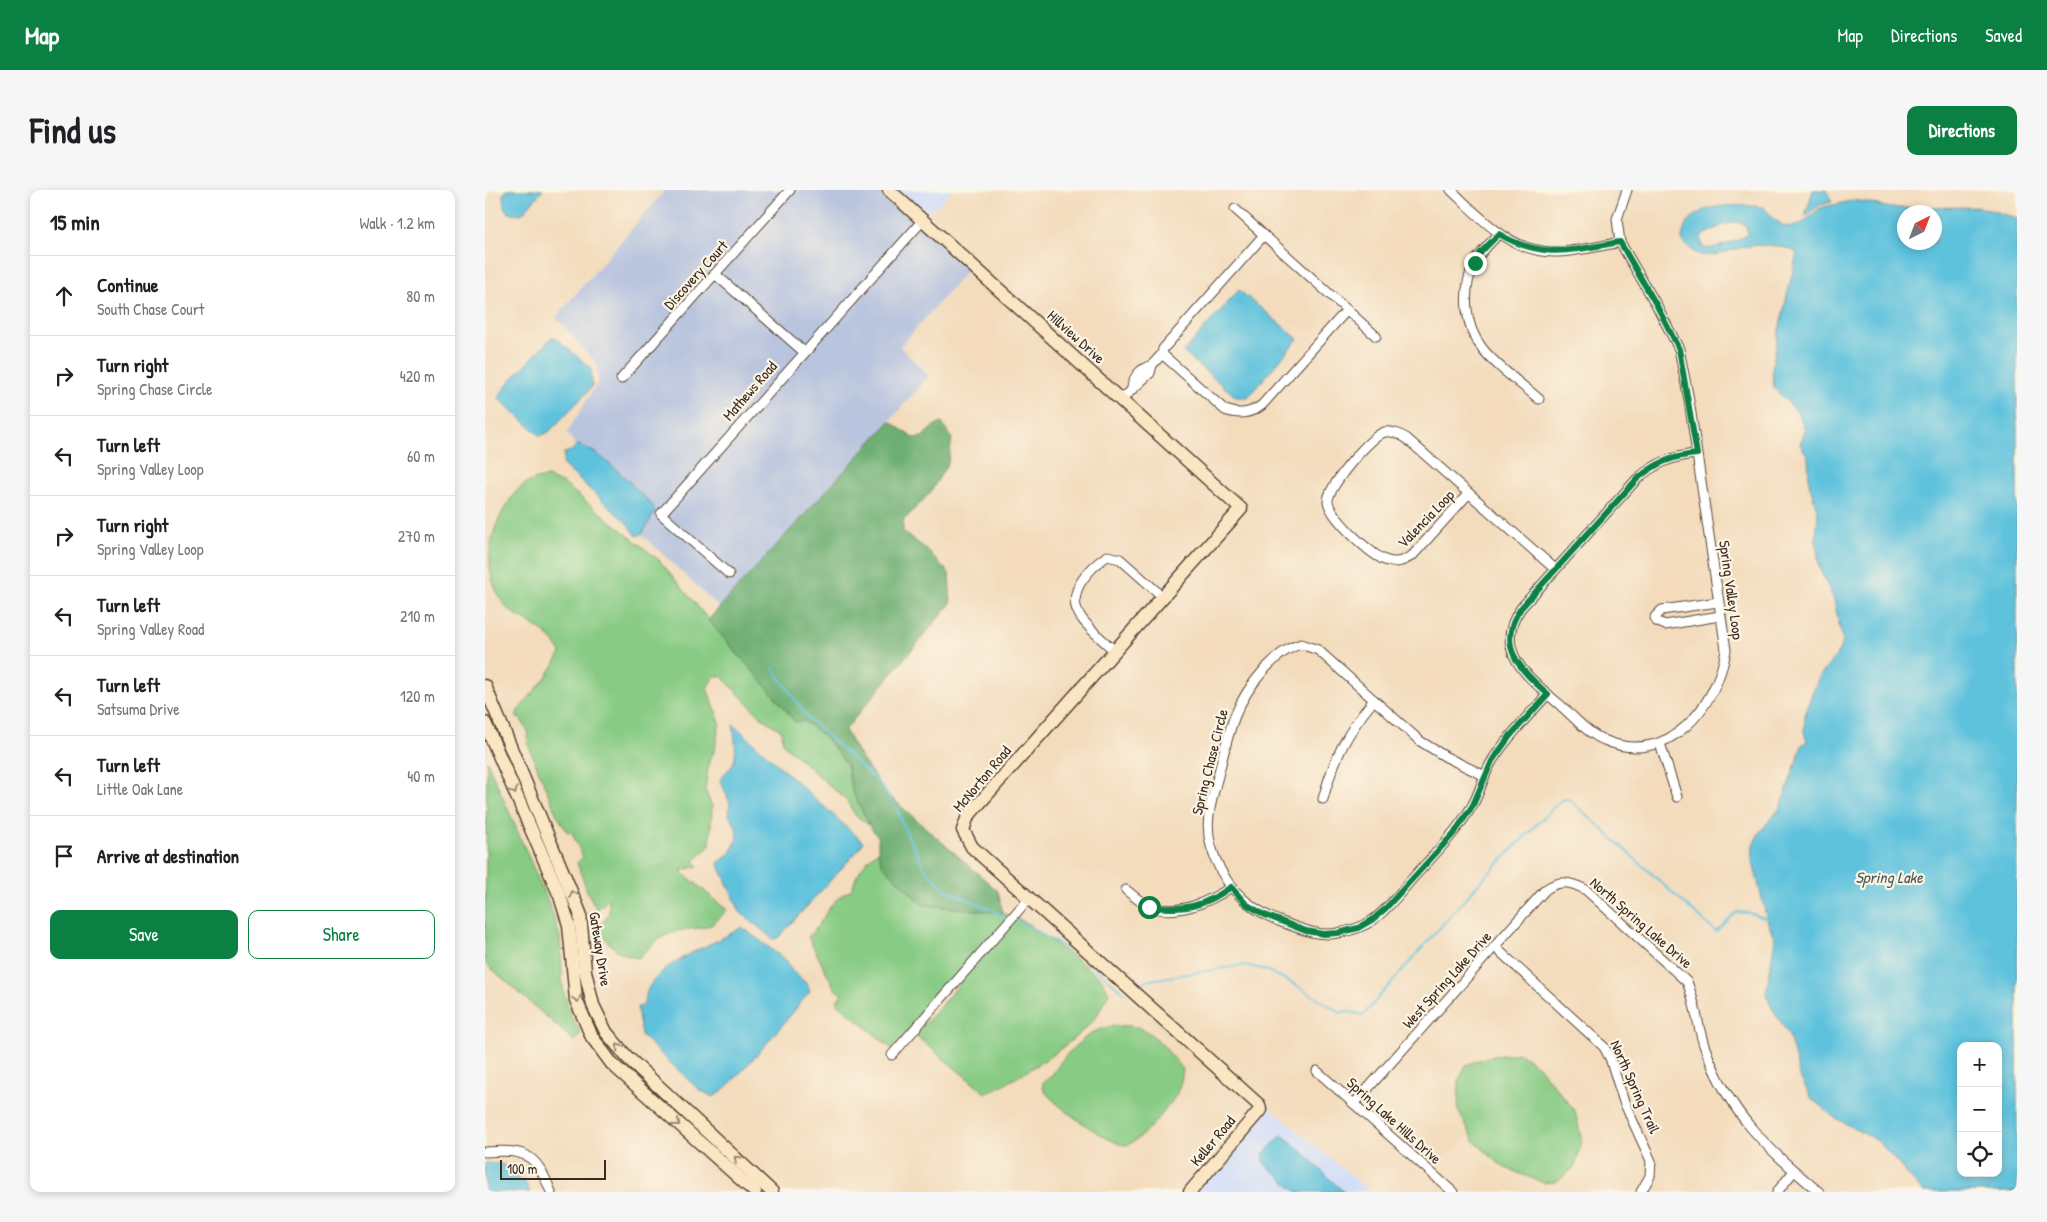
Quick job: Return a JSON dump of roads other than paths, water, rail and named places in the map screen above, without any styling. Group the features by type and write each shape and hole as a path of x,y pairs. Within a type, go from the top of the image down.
{"street":[{"name":"Discovery Court","path":"621,379 790,190"},
{"name":"Hillview Drive","path":"889,190 1241,509"},
{"path":"1451,190 1499,234 1531,249 1559,252 1620,242"},
{"path":"1627,190 1617,219 1620,242 1679,349 1697,454"},
{"path":"1235,209 1376,336"},
{"name":"Mathews Road","path":"729,574 661,514 803,351 923,220"},
{"path":"1499,234 1481,252 1470,276 1466,292 1469,318 1473,334 1481,347 1539,399"},
{"path":"1121,400 1131,388 1139,385 1141,377 1150,373 1152,365 1163,349 1264,235"},
{"path":"715,274 803,351"},
{"path":"1161,354 1225,410 1236,414 1253,412 1262,405 1347,310"},
{"name":"Valencia Loop","path":"1469,494 1413,555 1404,561 1395,562 1379,557 1335,519 1328,502 1333,485 1374,438 1383,432 1395,432 1406,438 1555,569"},
{"name":"Spring Valley Loop","path":"1697,454 1725,650 1717,680 1702,709 1677,734 1660,743 1644,747 1604,740 1589,730 1548,694 1517,663 1511,649 1510,635 1515,616 1555,569 1650,468 1666,459 1697,454"},
{"name":"McNorton Road","path":"1241,509 968,816 964,823 965,837 972,847 1256,1100 1260,1110"},
{"path":"1115,651 1079,614 1077,597 1081,581 1090,568 1107,556 1120,560 1163,597"},
{"path":"1719,602 1662,610 1655,617 1656,621 1665,625 1721,616"},
{"name":"Spring Chase Circle","path":"1485,776 1446,757 1420,741 1318,650 1301,644 1280,654 1248,688 1233,718 1209,813 1210,844 1218,867 1231,887 1246,904 1265,915 1306,931 1324,934 1358,928 1372,920 1385,909 1455,832 1473,805 1485,776 1499,750 1548,694"},
{"name":"Gateway Drive","path":"485,686 580,913 585,971 593,1005 607,1032 627,1057 772,1192"},
{"path":"1323,799 1341,747 1352,726 1374,700"},
{"name":"Gateway Drive","path":"485,723 489,744 560,896 569,925 576,1000 592,1037 612,1064 755,1192"},
{"path":"489,744 507,736"},
{"path":"1660,743 1677,797"},
{"name":"West Spring Lake Drive","path":"1354,1104 1545,890 1554,884 1564,882"},
{"name":"North Spring Lake Drive","path":"1564,882 1574,883 1586,890 1687,982 1693,997 1704,1046 1729,1100 1747,1126 1794,1171"},
{"path":"1126,890 1149,907 1182,910 1214,899 1231,887"},
{"path":"892,1054 1030,897"},
{"name":"North Spring Trail","path":"1495,947 1604,1047 1610,1058 1624,1102 1651,1161 1650,1176 1641,1192"},
{"path":"571,950 584,950"},
{"name":"Spring Lake Hills Drive","path":"1317,1071 1453,1192"},
{"path":"647,1096 657,1085"},
{"name":"Keller Road","path":"1191,1192 1260,1110"},
{"path":"485,1152 513,1150 528,1157 542,1171 551,1192"},
{"path":"1777,1192 1794,1171 1819,1192"}],"water":[{"path":"507,190 543,190 522,214 509,213 504,208 503,194"},
{"path":"1813,190 1826,190 1832,202 1820,205 1805,216"},
{"name":"Spring Lake","path":"1855,200 1897,208 1897,250 1942,250 1942,207 1979,207 2017,218 2017,1192 1923,1192 1878,1141 1835,1118 1812,1099 1800,1077 1789,1036 1766,994 1775,939 1767,920 1752,859 1753,845 1759,833 1781,807 1802,745 1807,741 1804,732 1805,715 1811,696 1819,677 1836,656 1843,642 1834,600 1819,567 1816,538 1818,513 1809,483 1808,457 1800,444 1805,430 1799,414 1774,388 1772,370 1778,334 1797,253 1778,246 1757,245 1711,256 1696,253 1682,240 1685,227 1691,218 1701,212 1725,206 1764,207 1772,218 1786,227 1801,224 1820,208","holes":["1735,222 1745,224 1748,234 1733,242 1706,249 1702,245 1701,236 1723,225"]},
{"path":"1239,290 1298,339 1248,397 1236,397 1183,352"},
{"path":"553,336 591,368 592,387 549,432 540,436 498,398 509,382"},
{"path":"577,445 586,448 606,461 653,506 655,511 643,533 637,536 626,522 563,465 564,453 571,451"},
{"path":"733,724 863,842 860,848 778,938 773,939 740,912 718,863 731,853 737,838 736,826 729,816 730,803 720,780 733,764 735,744"},
{"path":"742,927 787,961 791,970 807,984 810,991 747,1066 713,1097 698,1089 641,1035 637,1007 643,1006 649,987 666,968"},
{"path":"1282,1135 1344,1192 1297,1192 1264,1163 1263,1154"},
{"path":"485,1163 502,1164 525,1182 530,1192 485,1192"}],"waterway":[{"path":"773,668 808,718 880,784 896,808 925,869 947,890 1005,916"},
{"path":"1135,985 1150,980 1244,965 1266,970 1296,985 1341,1013 1346,1011 1363,1015 1480,882 1561,800 1569,799 1716,932 1737,912 1749,913 1768,919"},
{"path":"1018,921 1080,956 1125,993"}]}
